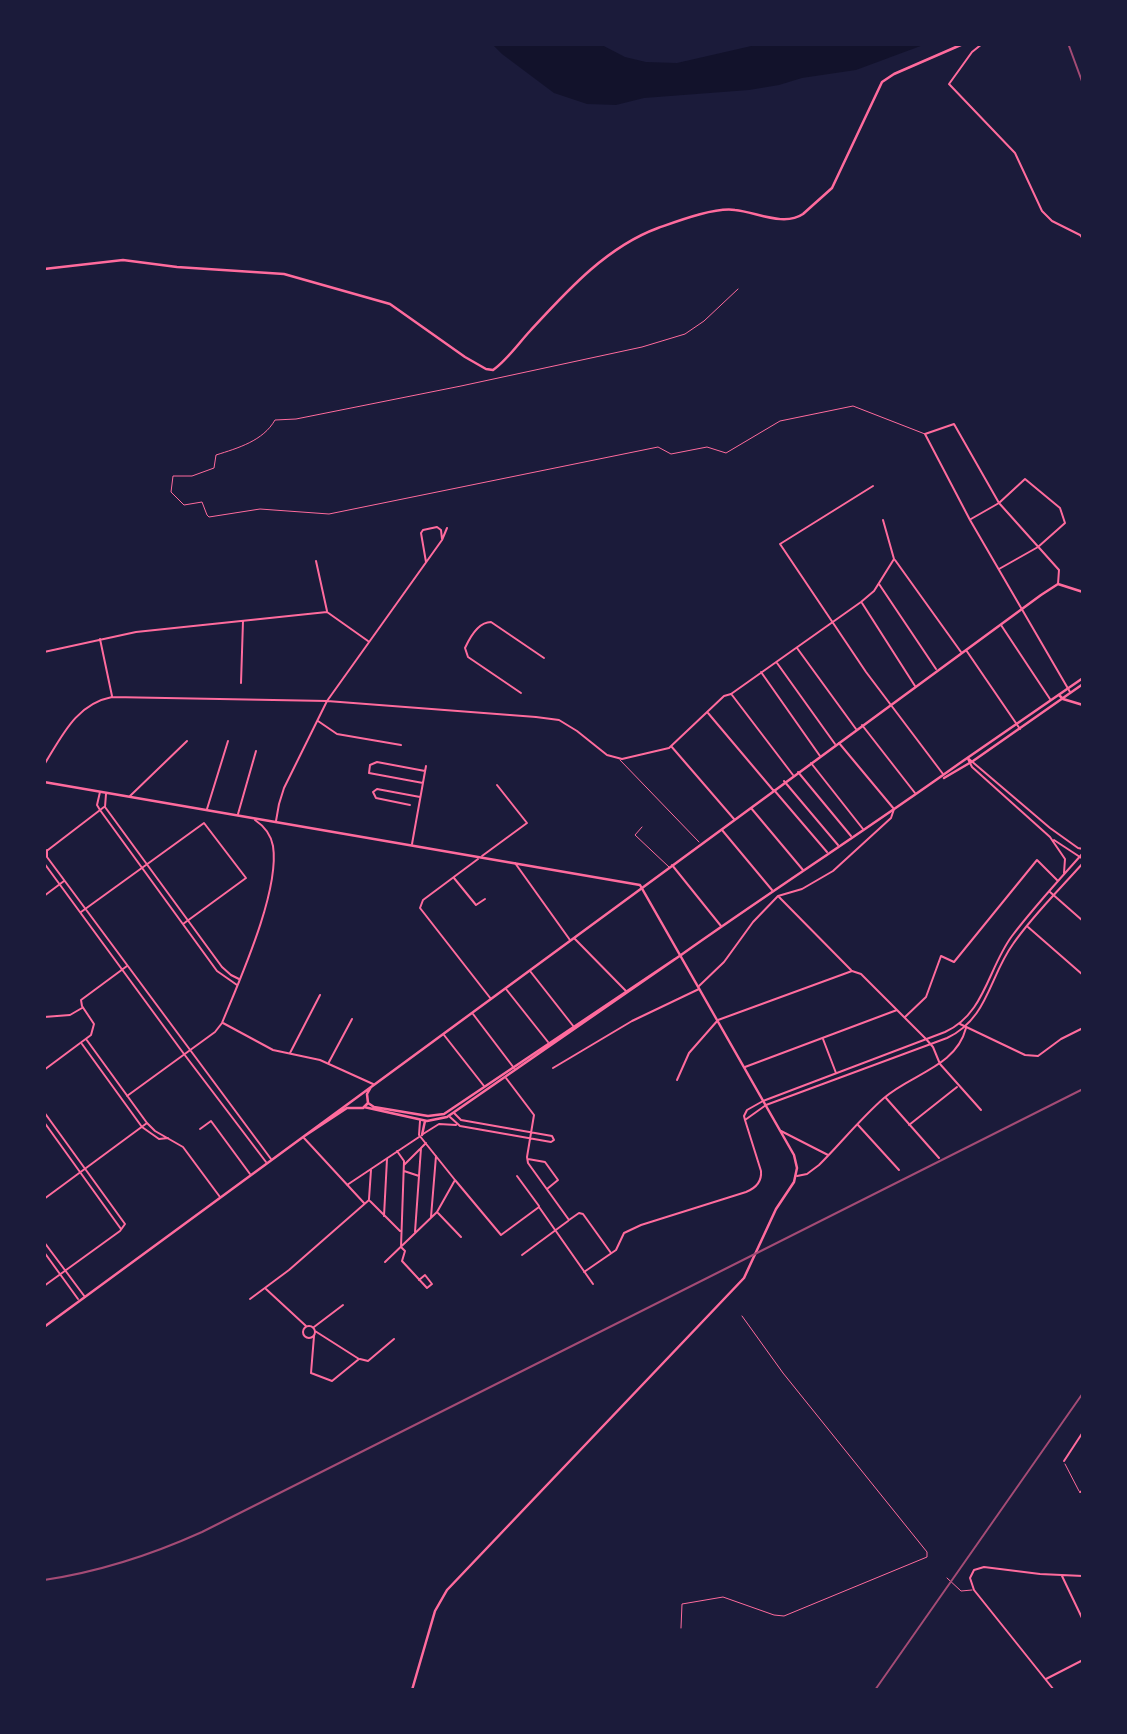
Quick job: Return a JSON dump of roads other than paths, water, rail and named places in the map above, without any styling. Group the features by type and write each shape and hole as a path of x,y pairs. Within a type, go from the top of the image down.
{"street":[{"path":"44,269 123,260 177,267 284,274 390,304 465,357 493,370 587,273 642,235 723,210 784,219 803,215 832,188 882,82 962,44"},
{"path":"982,44 972,52 949,85 1015,153 1042,211 1052,221 1080,235 1083,240"},
{"path":"1058,584 1059,570 999,503 954,424 925,434 970,520 1071,693"},
{"path":"970,520 999,503 1025,479 1060,508 1065,523 1038,547 999,569"},
{"path":"873,486 780,544 889,705 943,776"},
{"path":"883,520 894,559 961,652"},
{"path":"426,562 421,533 423,530 437,527 442,540"},
{"path":"276,822 284,788 327,701 442,540 447,528"},
{"path":"44,765 78,714 95,701 112,697 327,701 559,720 578,731 607,755 618,759 671,746 724,696 731,694 861,602 879,584 894,559"},
{"path":"316,561 327,612"},
{"path":"879,584 937,670"},
{"path":"1058,584 1083,592"},
{"path":"44,1328 784,781 1058,584"},
{"path":"861,602 915,686"},
{"path":"44,652 136,632 327,612 368,641"},
{"path":"241,683 243,620"},
{"path":"521,694 468,657 466,644 479,626 484,622 491,622 544,658"},
{"path":"1000,624 1051,701"},
{"path":"100,639 112,697"},
{"path":"796,647 856,729"},
{"path":"965,649 1020,729"},
{"path":"775,662 837,743 894,810"},
{"path":"761,671 820,756"},
{"path":"303,1137 345,1108 358,1106 439,1120 451,1114 1083,678"},
{"path":"943,776 971,762 1083,684"},
{"path":"731,694 793,775"},
{"path":"1059,695 1063,699 1083,705"},
{"path":"707,712 828,853"},
{"path":"317,720 337,734 401,745"},
{"path":"862,725 916,795"},
{"path":"129,797 187,741"},
{"path":"207,810 228,741"},
{"path":"671,746 734,819"},
{"path":"237,815 256,751"},
{"path":"968,758 1050,837 1082,860"},
{"path":"423,783 369,773 370,765 377,762 425,771"},
{"path":"811,762 863,829"},
{"path":"745,1120 766,1105 930,1045 966,1027 983,1006 1007,952 1082,860 1083,851 1050,828 971,762"},
{"path":"412,845 426,766"},
{"path":"798,772 852,836"},
{"path":"784,781 839,846"},
{"path":"44,782 642,886"},
{"path":"491,999 420,908 420,904 527,823 497,785"},
{"path":"410,805 376,798 373,792 377,789 421,797"},
{"path":"100,791 97,804 100,810 219,974 237,985"},
{"path":"106,793 105,807 146,864 225,971 240,979"},
{"path":"105,807 45,852 47,857 272,1160"},
{"path":"751,807 803,870"},
{"path":"553,1068 632,1021 699,987 724,962 753,922 778,896 802,889 833,871 886,824 894,810"},
{"path":"127,1096 215,1032 222,1023 268,900 274,851 271,837 259,822 250,817"},
{"path":"264,828 264,823 268,821"},
{"path":"80,912 204,823 246,878 183,924"},
{"path":"721,829 773,891"},
{"path":"1050,837 1065,859 1065,870 1059,882"},
{"path":"905,1018 926,997 941,956 954,961 1037,860 1059,882"},
{"path":"584,1272 612,1255 624,1233 757,1186 761,1171 745,1112 763,1101 926,1040 960,1024 977,1006 1009,940 1059,882 1082,860"},
{"path":"44,863 267,1163"},
{"path":"514,863 572,938 626,991"},
{"path":"670,866 722,926"},
{"path":"454,877 476,905 485,899"},
{"path":"44,896 65,881"},
{"path":"412,1690 435,1611 447,1590 748,1273 776,1209 796,1176 795,1158 642,886"},
{"path":"1050,892 1083,921"},
{"path":"778,896 852,971 862,975 926,1040 958,1087 981,1110"},
{"path":"1027,926 1083,975"},
{"path":"451,1114 681,955"},
{"path":"44,1070 93,1033 94,1024 82,1007 82,998 127,966"},
{"path":"529,970 574,1027"},
{"path":"677,1080 689,1053 718,1020 852,971"},
{"path":"505,988 550,1044"},
{"path":"289,1054 320,995"},
{"path":"44,1017 76,1014 82,1007"},
{"path":"744,1067 897,1010"},
{"path":"472,1013 514,1068"},
{"path":"328,1063 352,1019"},
{"path":"222,1023 266,1048 308,1056 373,1084"},
{"path":"960,1024 1033,1057 1041,1055 1083,1028"},
{"path":"796,1176 807,1174 885,1097 940,1064 963,1039 966,1027"},
{"path":"443,1034 485,1088"},
{"path":"823,1038 836,1073"},
{"path":"86,1039 147,1123 184,1149 221,1198"},
{"path":"81,1043 142,1127 159,1139 168,1138"},
{"path":"506,1077 534,1115 527,1159 569,1220"},
{"path":"364,1107 368,1100 368,1091 373,1084"},
{"path":"908,1125 958,1087"},
{"path":"360,1095 375,1108 424,1118"},
{"path":"885,1097 939,1158"},
{"path":"356,1098 355,1103 358,1106"},
{"path":"44,1112 125,1222 120,1231 44,1286"},
{"path":"451,1114 456,1125"},
{"path":"347,1185 439,1124 552,1142 554,1139 552,1136 461,1121 451,1114"},
{"path":"424,1118 421,1135 426,1143 501,1235 540,1207"},
{"path":"200,1129 211,1121 251,1175"},
{"path":"44,1122 120,1226 120,1231"},
{"path":"44,1199 147,1123"},
{"path":"857,1124 900,1170"},
{"path":"780,1130 828,1155"},
{"path":"303,1137 365,1204"},
{"path":"404,1166 426,1143"},
{"path":"415,1233 421,1148"},
{"path":"397,1151 404,1161 400,1231 401,1247 405,1251 402,1261 419,1280"},
{"path":"431,1218 436,1155"},
{"path":"384,1216 387,1158"},
{"path":"527,1159 545,1162 558,1180 547,1189"},
{"path":"250,1299 369,1200 371,1169"},
{"path":"403,1171 419,1176"},
{"path":"517,1175 593,1284"},
{"path":"385,1262 437,1212 455,1180"},
{"path":"369,1200 400,1231"},
{"path":"437,1212 461,1237"},
{"path":"522,1255 579,1213 583,1214 612,1255"},
{"path":"44,1242 85,1297"},
{"path":"44,1252 80,1301"},
{"path":"265,1288 306,1326 359,1359 368,1361 394,1339"},
{"path":"343,1305 314,1329 311,1373 332,1381 359,1359"},
{"path":"306,1326 303,1335 308,1338 313,1336"},
{"path":"1063,1461 1083,1432"},
{"path":"1054,1690 974,1590 970,1578 977,1568 1083,1576"},
{"path":"1061,1575 1083,1620"},
{"path":"1045,1679 1083,1660"}],"lane":[{"path":"738,289 704,321 685,334 642,347 296,419 275,420 266,433 243,446 217,454 214,468 194,475 173,475 171,492 184,505 203,502 208,517 260,509 324,515 658,447 671,454 705,447 726,453 780,421 853,406 925,434"},
{"path":"618,759 701,844"},
{"path":"642,827 635,835 670,866"},
{"path":"681,1628 682,1604 723,1597 784,1616 927,1557 927,1552 776,1363 742,1316"},
{"path":"1063,1461 1082,1492 1083,1499"},
{"path":"947,1578 961,1591 974,1590"}],"railway":[{"path":"1069,46 1083,84"},
{"path":"44,1580 124,1562 202,1532 1083,1089"},
{"path":"875,1690 1083,1393"}]}
